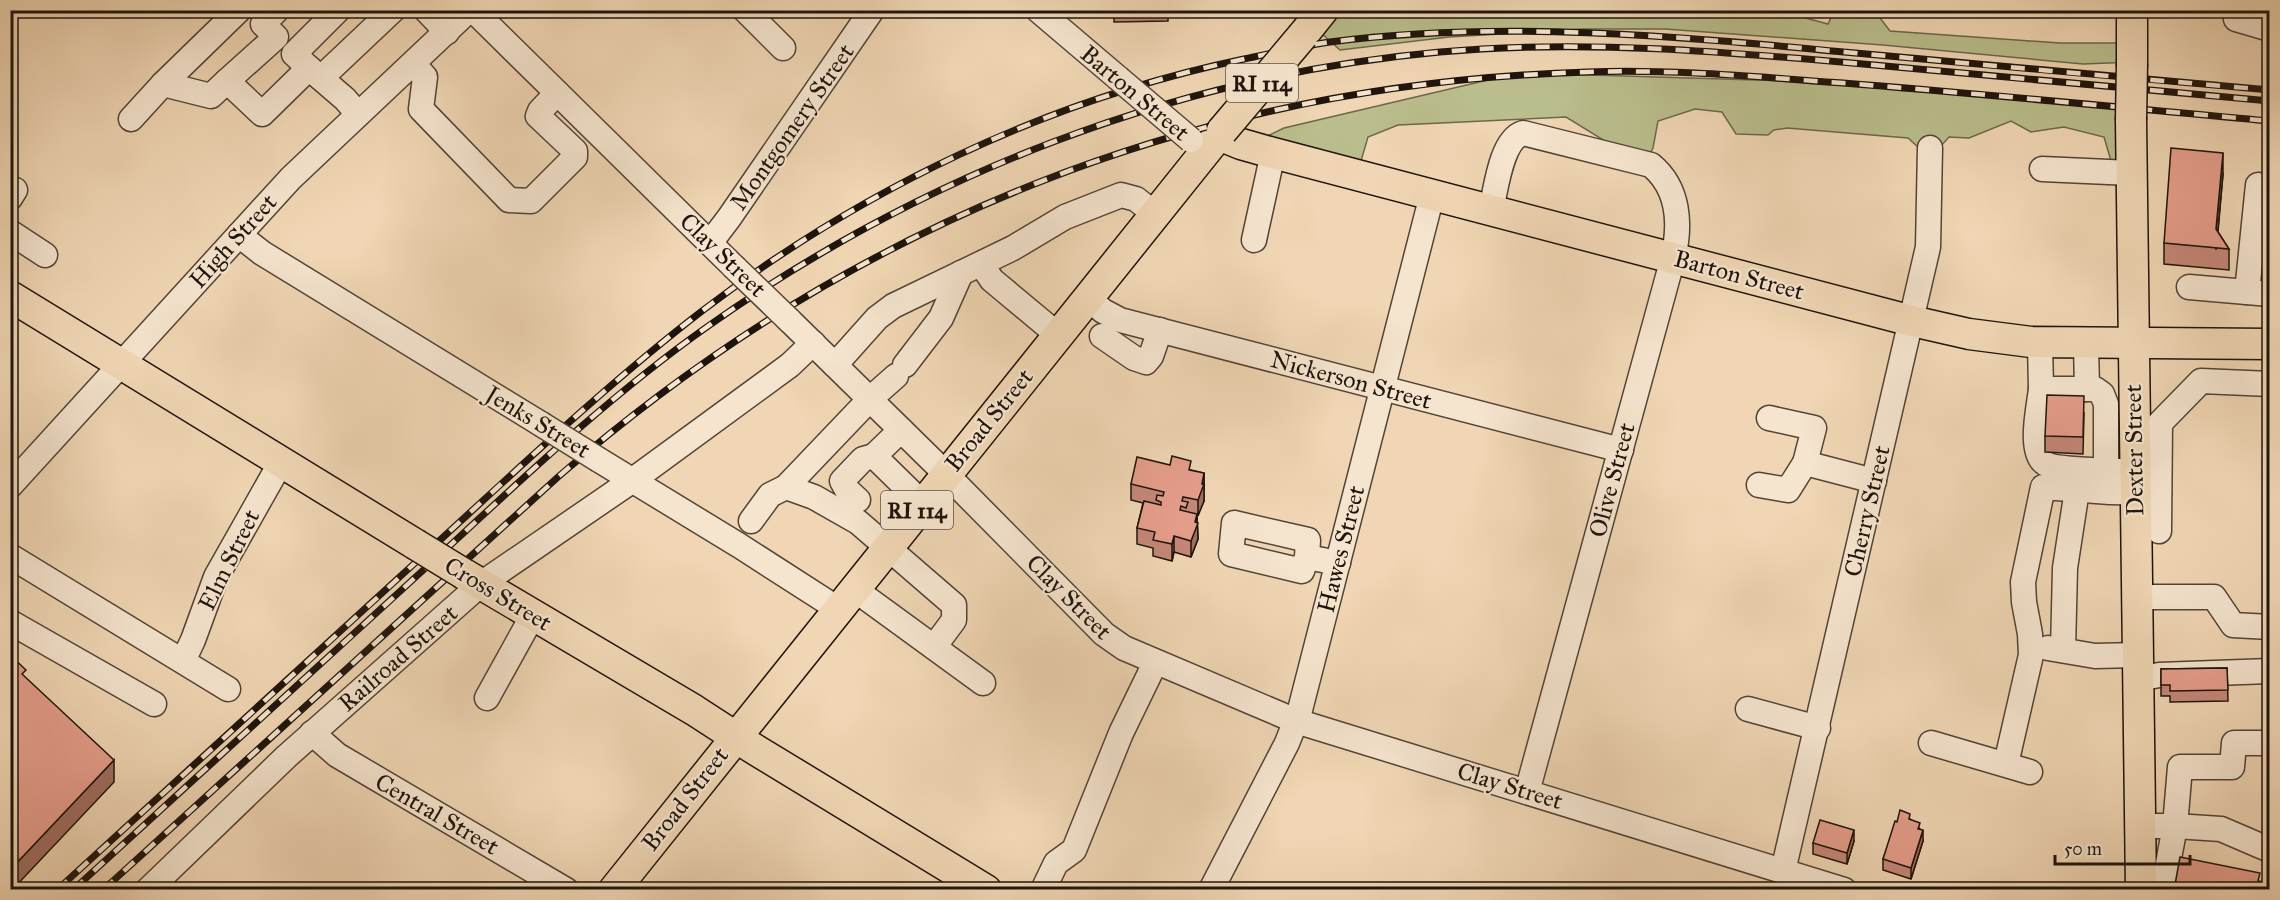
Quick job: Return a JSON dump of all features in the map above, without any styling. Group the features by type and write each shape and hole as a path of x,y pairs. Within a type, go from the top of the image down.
{"main road":[{"name":"Dexter Street","path":"2132,10 2134,482 2141,826 2156,882"},
{"name":"Broad Street","path":"614,890 1155,214 1209,139 1317,17"},
{"name":"Barton Street","path":"1209,139 1241,144 1912,321 1969,334 2040,342 2086,344 2270,344"},
{"name":"Cross Street","path":"10,296 415,544 694,710 980,888"}],"street":[{"path":"131,119 163,84 240,10 272,24 308,67 358,114"},
{"path":"308,67 338,10"},
{"path":"227,81 262,114 308,67 393,10"},
{"path":"426,10 447,32"},
{"name":"High Street","path":"10,486 297,172 471,10"},
{"name":"Clay Street","path":"471,10 835,365 888,382 901,430 1113,642 1155,663 1296,721 1844,890"},
{"path":"745,10 783,48"},
{"name":"Montgomery Street","path":"710,243 729,218 813,79 872,10"},
{"path":"2239,10 2236,19 2270,29"},
{"name":"Barton Street","path":"1039,11 1118,78 1209,139"},
{"path":"163,84 211,96 227,81 272,24"},
{"path":"413,64 425,77 421,109 509,200 531,201 575,157 575,151 538,116 557,93"},
{"name":"Olive Street","path":"1491,210 1508,144 1517,135 1528,134 1641,161 1658,170 1668,185 1676,206 1678,231 1673,258 1527,792"},
{"name":"Cherry Street","path":"1783,871 1928,247 1930,148"},
{"path":"1254,240 1273,153"},
{"path":"2042,169 2131,173"},
{"path":"2189,287 2258,293 2258,185"},
{"path":"10,188 15,190 10,198"},
{"path":"835,365 884,312 1013,248 1065,217 1121,195 1136,200 1155,214"},
{"name":"Hawes Street","path":"1211,890 1296,721 1432,195"},
{"path":"10,232 45,255"},
{"name":"Jenks Street","path":"239,234 262,254 633,480 745,534 846,599 934,647 983,683"},
{"path":"971,268 992,280 1058,335"},
{"path":"745,534 770,495 786,487 888,382 925,339 941,318 971,268"},
{"name":"Nickerson Street","path":"1088,298 1110,316 1621,450"},
{"path":"1102,336 1134,358 1146,362 1151,356 1160,330"},
{"path":"888,382 885,370 900,352 925,339"},
{"path":"2040,342 2041,389 2036,426 2040,458 2048,465 2134,482"},
{"name":"Railroad Street","path":"148,890 473,579 633,480 790,365 813,343"},
{"path":"2086,344 2087,389"},
{"path":"2134,482 2160,423 2201,381 2199,344"},
{"path":"2201,381 2270,384"},
{"path":"2041,389 2095,389 2102,394 2134,482 2159,531"},
{"path":"1759,485 1788,490 1805,463 1814,428 1769,418"},
{"path":"858,500 847,490 842,481 863,459 874,456 901,430"},
{"path":"874,456 922,503"},
{"name":"Elm Street","path":"183,661 216,577 281,462"},
{"path":"1805,463 1874,481"},
{"path":"2006,764 2031,655 2023,582 2043,487 2077,490 2134,482"},
{"path":"786,487 814,497 858,522 954,605 954,620 934,647"},
{"path":"2063,650 2065,568 2077,490"},
{"path":"10,556 228,689"},
{"path":"1307,557 1338,563"},
{"path":"2136,597 2214,597 2233,625 2270,627"},
{"path":"487,698 533,615"},
{"path":"10,622 154,704"},
{"path":"2031,645 2095,656 2159,675 2270,671"},
{"path":"1043,890 1056,862 1074,850 1121,734 1155,663"},
{"path":"1748,709 1818,728"},
{"name":"Central Street","path":"312,733 337,755 566,890"},
{"path":"1930,743 2030,772"},
{"path":"2156,882 2175,826 2180,767 2232,767 2234,743 2270,743"},
{"path":"2141,826 2221,829 2270,850"}],"green space":[{"path":"1323,10 1776,10 1828,24 1834,11 1874,10 1890,31 2060,43 2130,43 2133,62 2083,64 1883,45 1665,29 1583,29 1449,37 1340,50 1312,25"},
{"path":"1526,73 1852,83 2067,104 2134,104 2117,181 2104,137 2064,127 2031,132 2011,121 1969,138 1949,137 1930,158 1908,138 1787,128 1774,130 1768,135 1736,134 1722,112 1695,109 1658,121 1653,148 1644,165 1566,117 1398,125 1368,137 1356,178 1230,154 1284,128 1509,75"}],"building":[{"path":"2171,148 2223,153 2216,229 2229,249 2164,243"},
{"path":"2047,395 2084,396 2083,437 2045,436"},
{"path":"1172,456 1191,461 1189,470 1204,473 1202,484 1204,484 1198,500 1183,497 1182,501 1188,502 1186,508 1181,506 1180,510 1197,514 1195,522 1198,523 1191,541 1174,536 1172,544 1153,540 1155,532 1137,528 1144,501 1161,505 1161,502 1156,500 1157,495 1163,496 1164,492 1131,484 1137,457 1170,465"},
{"path":"10,655 26,670 22,674 114,760 10,870"},
{"path":"2227,668 2228,690 2170,691 2170,685 2161,685 2161,669"},
{"path":"1900,810 1910,814 1909,819 1920,823 1918,829 1923,830 1911,868 1883,859"},
{"path":"1820,820 1854,830 1847,853 1813,843"},
{"path":"2180,857 2260,873 2258,881 2270,883 2270,890 2174,890"}],"railway":[{"path":"57,890 563,428 631,368 702,311 763,267 826,226 892,188 1028,125 1099,99 1171,77 1244,59 1330,42 1394,35 1523,31 1716,41 2270,90"},
{"path":"73,890 530,472 598,412 668,356 704,329 787,274 873,224 962,180 1054,142 1147,110 1243,84 1341,64 1494,48 1602,47 1711,52 2270,101"},
{"path":"103,890 558,477 670,387 788,308 910,240 1037,183 1168,138 1304,104 1444,82 1588,72 1684,73 1779,78 2270,121"}]}
